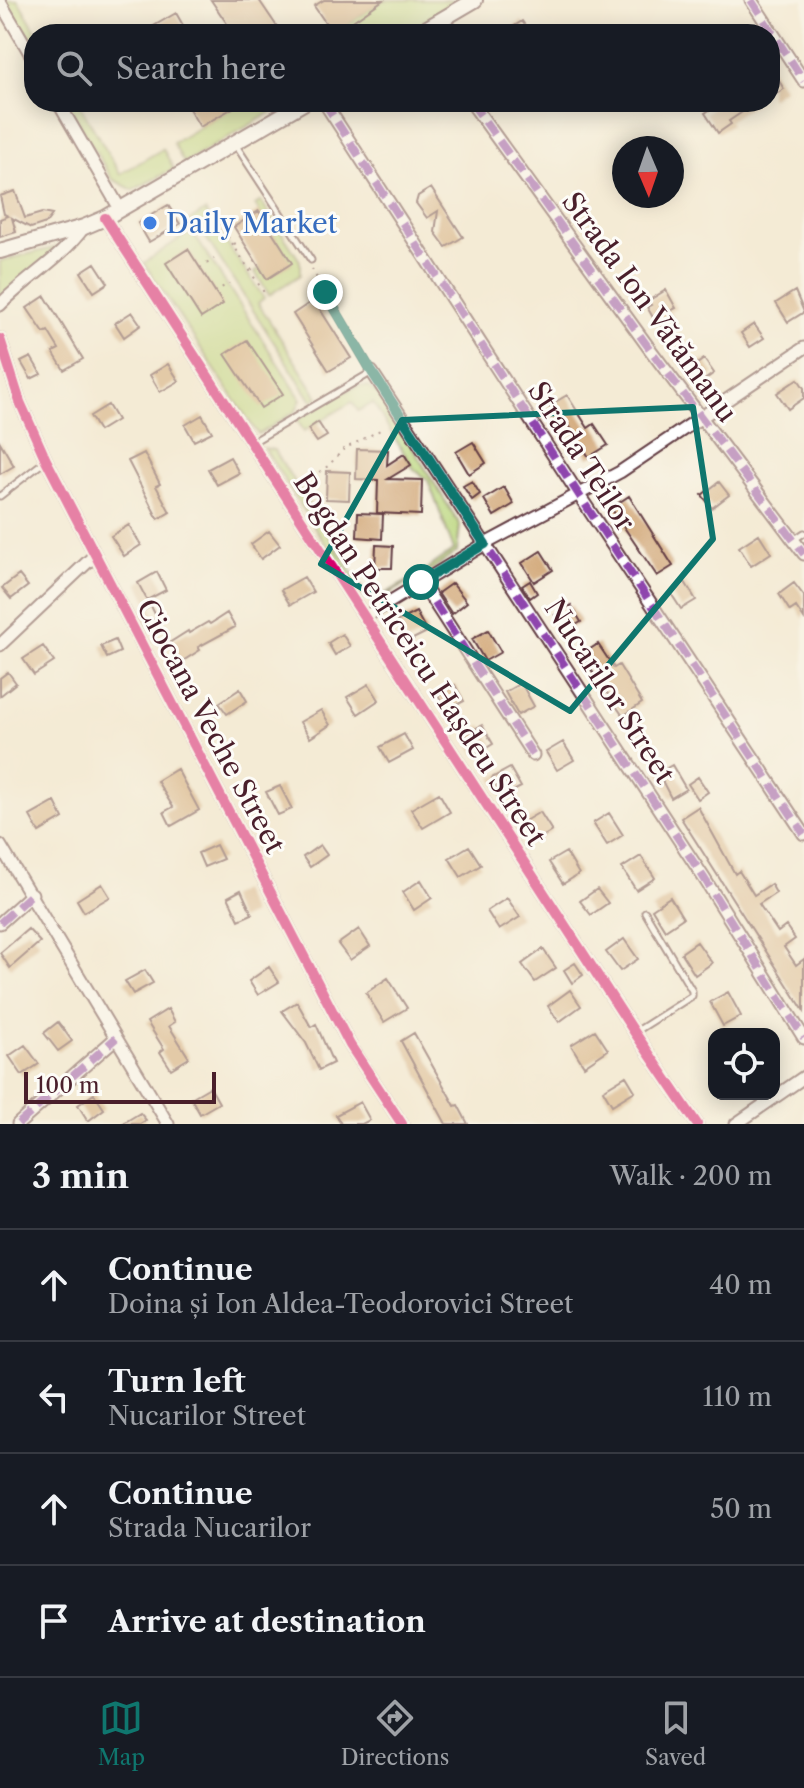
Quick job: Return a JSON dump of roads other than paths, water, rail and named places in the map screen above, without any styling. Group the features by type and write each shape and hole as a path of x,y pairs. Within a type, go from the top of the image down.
{"street":[{"path":"435,24 475,0"},
{"path":"751,0 767,24"},
{"path":"0,2 24,43"},
{"path":"780,44 804,81"},
{"path":"64,112 120,209"},
{"path":"0,251 105,218 288,112"},
{"name":"Strada Teilor","path":"330,112 804,834"},
{"name":"Strada Ion Vătămanu","path":"478,112 700,416 799,536 804,554"},
{"name":"Bogdan Petriceicu Hașdeu Street","path":"105,218 697,1124"},
{"path":"0,305 73,242 84,227"},
{"name":"Ciocana Veche Street","path":"0,339 20,402 46,460 350,1045 402,1124"},
{"path":"365,617 485,544 579,495 662,446 700,416 804,348"},
{"name":"Nucarilor Street","path":"372,372 704,878 804,1038"},
{"path":"0,645 95,555"},
{"path":"421,582 533,755"},
{"path":"0,845 168,1124"},
{"path":"0,923 32,894"},
{"path":"18,1124 116,1038"},
{"path":"736,1124 804,1077"}],"lane":[{"path":"235,143 311,260"},
{"path":"250,444 372,372 325,292"},
{"path":"0,496 46,460"},
{"path":"635,1033 692,996 692,991 645,912"}],"place":[{"name":"Daily Market","path":"150,223"}]}
